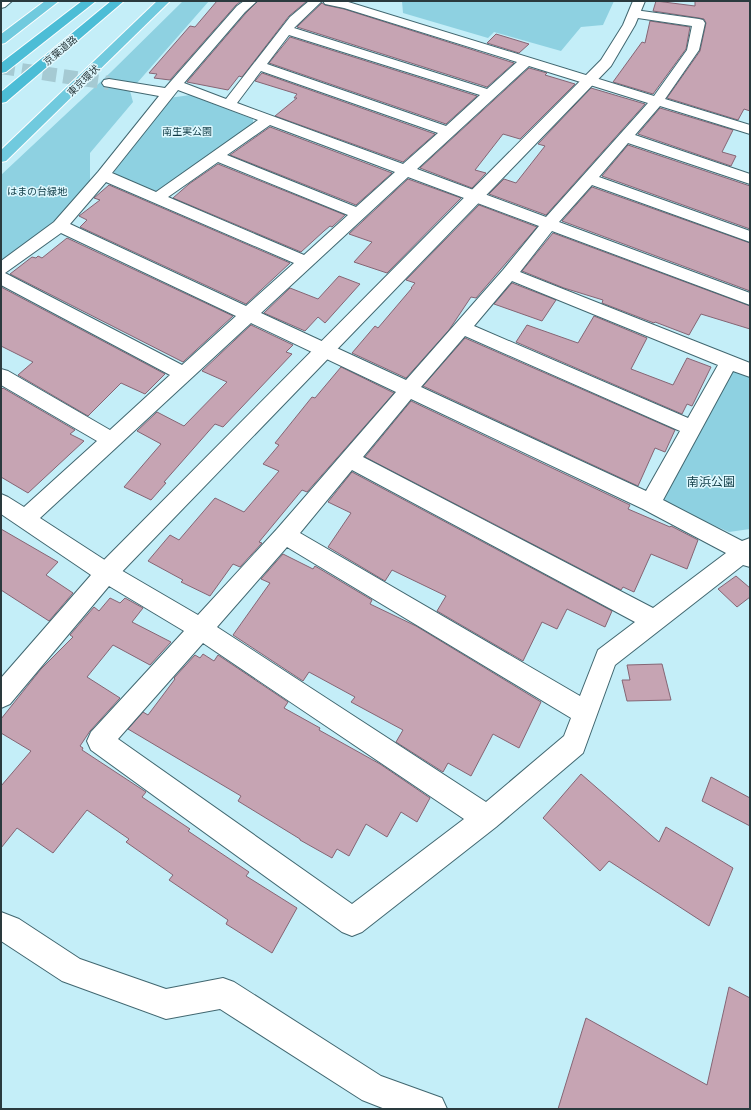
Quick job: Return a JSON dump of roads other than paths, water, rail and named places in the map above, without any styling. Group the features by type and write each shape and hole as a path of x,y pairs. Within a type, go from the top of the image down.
{"highway":[{"path":"1,40 53,1"},
{"name":"京葉道路","path":"1,69 90,1"},
{"name":"京葉道路","path":"1,99 118,1"},
{"name":"東京環状","path":"1,158 164,1"}],"street":[{"path":"1,4 6,1"},
{"path":"1,269 60,226 172,89 241,9 251,1"},
{"path":"228,104 294,20 316,1"},
{"path":"329,1 347,5 527,60 750,130"},
{"path":"1,696 106,573 324,350 590,80 606,63 619,44 637,8 699,23 693,50 657,101 549,224 509,274 408,390 285,535 100,741 352,922 487,818 574,744 606,658 748,552 650,504 408,390 324,350 249,314 60,226"},
{"path":"286,30 490,94"},
{"path":"25,519 527,60"},
{"path":"259,66 449,132"},
{"path":"109,83 172,89 228,104 750,299"},
{"path":"157,198 269,119"},
{"path":"625,137 750,179"},
{"path":"216,156 358,214"},
{"path":"103,175 306,262"},
{"path":"590,179 750,237"},
{"path":"509,274 750,370"},
{"path":"1,278 184,374"},
{"path":"462,328 692,428"},
{"path":"650,504 729,362"},
{"path":"1,376 112,440"},
{"path":"350,459 655,621"},
{"path":"1,503 106,573 201,629 487,818"},
{"path":"285,535 586,713"},
{"path":"1,926 9,929 72,971 166,1004 223,993 373,1089 431,1109"}],"tunnel":[{"path":"1,67 109,83"}],"park label":[{"name":"南生実公園","path":"187,131"},
{"name":"はまの台緑地","path":"37,191"},
{"name":"南浜公園","path":"711,482"}]}
